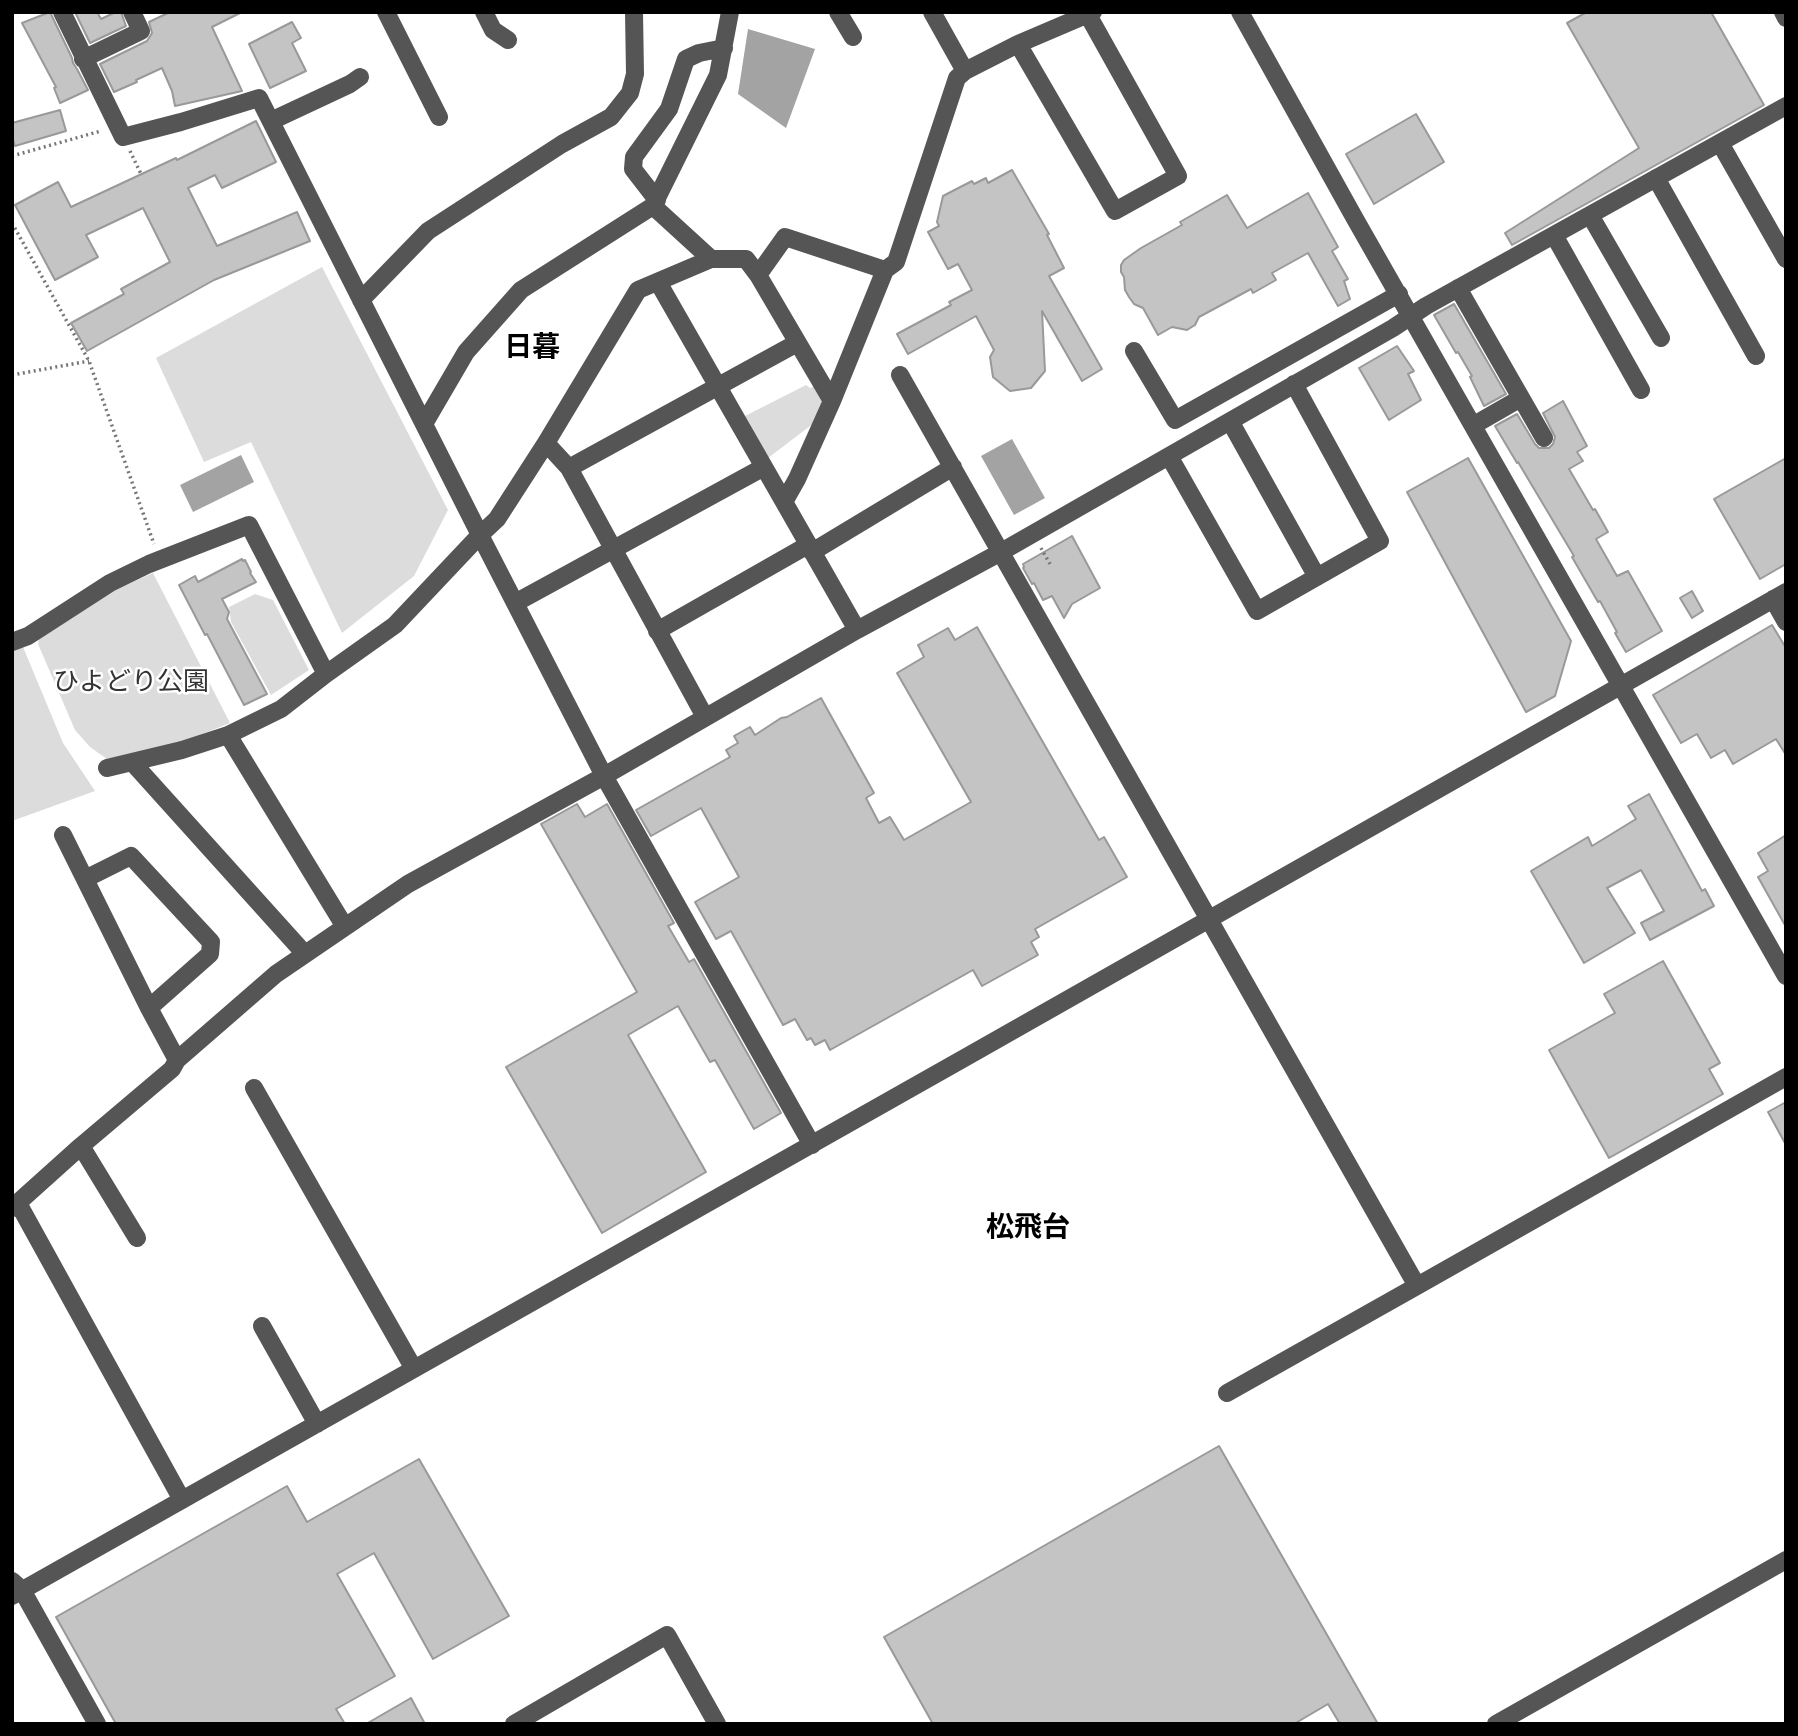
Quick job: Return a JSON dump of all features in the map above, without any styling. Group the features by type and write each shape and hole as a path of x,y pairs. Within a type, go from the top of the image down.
{"street":[{"path":"62,12 119,132 181,122 260,98 604,776 812,1144"},
{"path":"83,59 141,31 132,12"},
{"path":"386,12 439,117"},
{"path":"484,12 493,30 508,40"},
{"path":"361,300 428,231 562,144 611,117 630,93 635,74 634,12"},
{"path":"424,424 466,352 521,290 655,203 718,75 730,12"},
{"path":"838,12 853,37"},
{"path":"932,12 965,71"},
{"path":"1240,12 1786,976"},
{"path":"1783,12 1786,18"},
{"path":"784,502 831,401 885,270 896,262 957,78 965,71 1018,44 1091,14 1178,176 1115,211 1018,44"},
{"path":"711,259 655,203 633,169 634,157 669,109 686,59 699,53 724,48"},
{"path":"271,121 360,77"},
{"path":"183,1500 15,1205 172,1069 177,1060 276,974 408,884 604,776 857,630 1001,552 1393,328 1458,288 1786,106"},
{"path":"1720,143 1786,259"},
{"path":"1656,178 1756,356"},
{"path":"1590,215 1661,338"},
{"path":"1554,235 1642,390"},
{"path":"758,275 785,237 885,270"},
{"path":"107,768 182,750 228,735 281,709 395,625 497,519 638,290 711,259 746,259 831,401"},
{"path":"658,282 857,630"},
{"path":"1458,288 1544,438"},
{"path":"1134,351 1175,419 1399,294"},
{"path":"569,468 797,343"},
{"path":"900,375 1416,1286"},
{"path":"1169,456 1257,611 1380,541 1294,384"},
{"path":"1474,425 1521,398"},
{"path":"1230,421 1317,577"},
{"path":"546,443 569,468 705,717"},
{"path":"515,603 764,467"},
{"path":"657,631 953,467"},
{"path":"12,642 28,636 110,583 249,525 326,674"},
{"path":"97,1724 16,1589 183,1500 1779,595 1786,622"},
{"path":"228,735 345,927"},
{"path":"132,762 305,954"},
{"path":"63,835 177,1060"},
{"path":"85,879 131,856 211,942 210,954 149,1008"},
{"path":"1227,1393 1786,1077"},
{"path":"254,1088 414,1369"},
{"path":"81,1146 137,1238"},
{"path":"262,1326 317,1424"},
{"path":"1496,1724 1786,1560"},
{"path":"514,1724 667,1635 717,1724"}],"path":[{"path":"12,156 119,132 141,174"},
{"path":"12,223 89,361 160,560"},
{"path":"12,375 89,361"}],"green space":[{"path":"322,267 448,510 414,576 342,633 251,442 204,462 156,358"},
{"path":"806,385 810,388 815,386 824,405 818,420 768,458 745,416"},
{"name":"ひよどり公園","path":"153,573 230,723 182,742 107,759 90,747 75,730 38,644 39,638 103,595"},
{"path":"255,594 273,600 309,670 271,695 231,622 229,607"},
{"path":"23,647 63,743 95,791 12,821 12,651"}],"shaded area":[{"path":"748,29 815,49 786,128 738,94"},
{"path":"1012,439 1045,498 1014,515 981,456"},
{"path":"241,455 254,482 193,512 180,485"}],"building":[{"path":"50,12 88,90 60,103 54,88 56,87 22,23"},
{"path":"75,12 97,12 101,19 121,12 126,26 90,43"},
{"path":"170,12 242,12 212,27 242,91 175,106 162,68 114,92 100,64 147,41 152,33 149,22"},
{"path":"1587,12 1711,12 1764,105 1512,245 1505,233 1639,148 1567,23"},
{"path":"292,22 301,38 292,43 306,71 270,88 249,44"},
{"path":"60,110 66,131 15,146 12,123"},
{"path":"1416,114 1444,162 1374,204 1346,154"},
{"path":"256,121 276,162 222,188 215,175 188,188 217,246 297,212 310,241 214,280 87,351 71,323 124,294 121,289 170,262 143,208 86,235 98,257 55,280 15,205 58,182 71,207"},
{"path":"1012,170 1049,234 1047,235 1064,268 1049,276 1102,369 1082,381 1042,311 1045,371 1031,388 1010,391 993,377 990,357 994,350 976,316 908,354 897,334 951,305 949,302 972,290 958,264 948,269 928,232 939,226 937,222 943,196 972,181 974,184 986,178 988,183"},
{"path":"1308,193 1338,247 1332,251 1348,279 1344,281 1350,299 1338,306 1308,253 1272,273 1276,280 1253,293 1251,289 1199,317 1195,325 1187,330 1172,327 1158,335 1143,308 1134,304 1125,290 1121,272 1124,260 1182,225 1180,222 1227,195 1247,228"},
{"path":"1454,304 1506,394 1484,406 1470,377 1472,376 1434,315"},
{"path":"1397,346 1414,371 1408,374 1421,400 1389,420 1359,368"},
{"path":"1563,401 1587,446 1577,452 1583,461 1569,469 1608,532 1596,539 1617,576 1628,571 1662,631 1626,652 1600,601 1598,602 1572,557 1574,556 1495,426 1517,414 1535,444 1539,448 1549,448 1555,437 1543,413"},
{"path":"1468,458 1571,641 1555,696 1526,712 1407,492"},
{"path":"1786,458 1786,564 1760,579 1714,499"},
{"path":"1072,536 1100,588 1072,604 1064,618 1052,596 1043,600 1023,564"},
{"path":"242,559 256,582 222,599 229,612 227,619 267,694 244,705 179,585 195,576 198,582"},
{"path":"1692,591 1703,611 1692,618 1680,598"},
{"path":"1772,625 1786,648 1786,755 1776,739 1733,764 1725,750 1711,758 1697,734 1681,743 1653,695"},
{"path":"977,627 1099,840 1104,837 1127,877 1035,929 1039,937 1031,942 1038,955 982,986 973,970 830,1050 825,1040 815,1045 811,1038 807,1040 795,1019 783,1025 731,931 716,939 695,902 739,877 701,808 651,836 636,810 730,757 726,750 738,743 734,736 750,727 755,735 781,718 821,698 874,793 866,798 879,823 890,817 904,840 971,802 897,673 924,657 918,645 948,628 955,640"},
{"path":"1649,794 1702,891 1705,889 1714,906 1650,940 1641,923 1664,911 1641,870 1607,888 1635,933 1584,963 1531,871 1588,837 1592,846 1636,819 1628,806"},
{"path":"577,804 585,817 607,804 674,923 668,926 689,962 694,959 781,1113 754,1129 715,1060 710,1062 678,1006 628,1035 706,1172 602,1233 506,1067 637,992 541,824"},
{"path":"1786,835 1786,927 1758,877 1768,871 1758,853"},
{"path":"1663,961 1720,1063 1709,1069 1723,1094 1609,1158 1549,1050 1615,1013 1604,994"},
{"path":"1786,1102 1786,1145 1768,1112"},
{"path":"1219,1446 1378,1724 1340,1724 1328,1704 1294,1724 933,1724 884,1637"},
{"path":"419,1459 509,1616 433,1659 374,1553 337,1574 395,1676 336,1709 345,1724 116,1724 56,1617 287,1486 307,1522"},
{"path":"411,1698 425,1724 366,1724"}],"district":[{"name":"日暮","path":"532,348"},
{"name":"松飛台","path":"1028,1228"}]}
